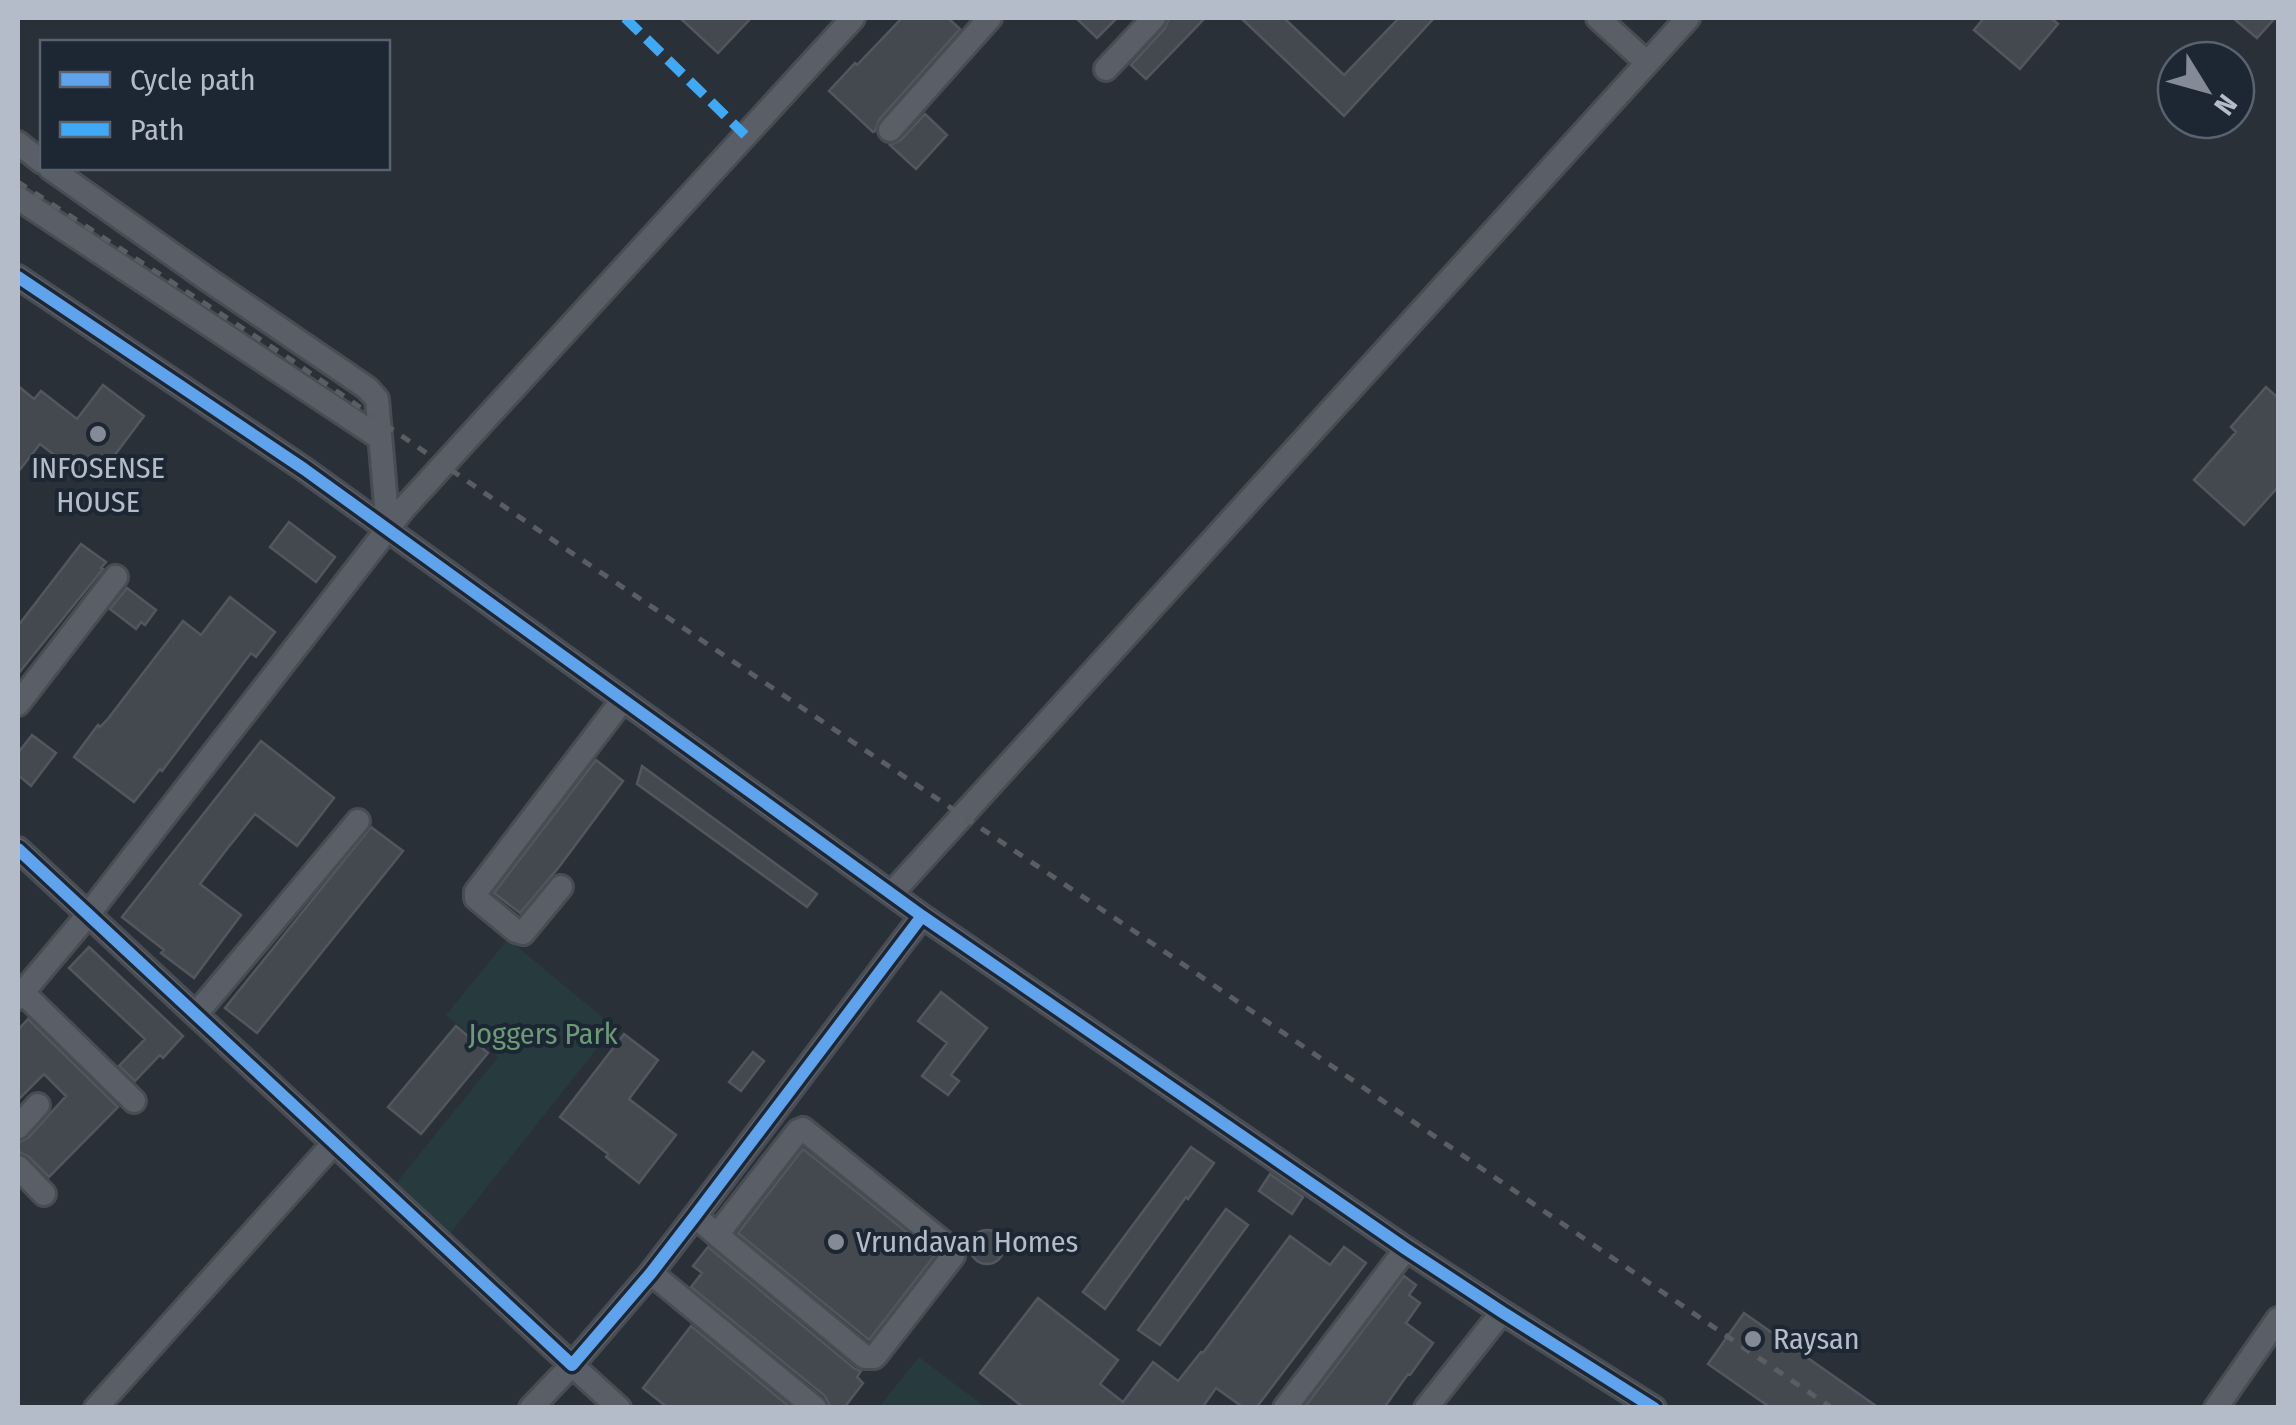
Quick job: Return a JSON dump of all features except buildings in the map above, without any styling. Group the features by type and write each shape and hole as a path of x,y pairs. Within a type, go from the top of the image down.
{"street":[{"path":"134,1101 20,995 88,916 404,508 853,18"},
{"path":"890,130 990,18"},
{"path":"1106,69 1154,18"},
{"path":"1598,18 1646,62"},
{"path":"892,893 1688,18"},
{"path":"18,143 40,160"},
{"path":"53,170 367,388 376,399 388,529"},
{"path":"18,198 380,438"},
{"path":"18,277 288,458 922,916 1406,1248 1654,1408"},
{"path":"18,704 116,578"},
{"path":"561,886 524,933 516,931 476,898 476,892 622,700"},
{"path":"196,1014 358,822"},
{"path":"18,849 619,1408"},
{"path":"531,1408 650,1274 922,916"},
{"path":"18,1127 38,1105"},
{"path":"761,1130 784,1148"},
{"path":"696,1216 717,1234 864,1357 870,1358 954,1256 950,1248 803,1130 798,1131 717,1234"},
{"path":"96,1408 334,1144"},
{"path":"18,1167 44,1194"},
{"path":"1285,1408 1406,1248"},
{"path":"650,1274 815,1408"},
{"path":"1426,1408 1502,1312"},
{"path":"2216,1408 2278,1319"}],"green space":[{"name":"Joggers Park","path":"508,939 614,1027 449,1235 393,1187 498,1057 446,1015"},
{"path":"919,1357 985,1407 879,1407"}],"railway":[{"path":"18,182 287,357 1832,1408"}],"marked path":[{"path":"625,18 745,135"}],"cycle path":[{"path":"18,277 304,469 922,916 1406,1249 1654,1408"},
{"path":"18,849 572,1365 651,1273 922,916"}],"place":[{"name":"INFOSENSE HOUSE","path":"98,434"},
{"name":"Vrundavan Homes","path":"836,1242"},
{"name":"Raysan","path":"1753,1339"}]}
